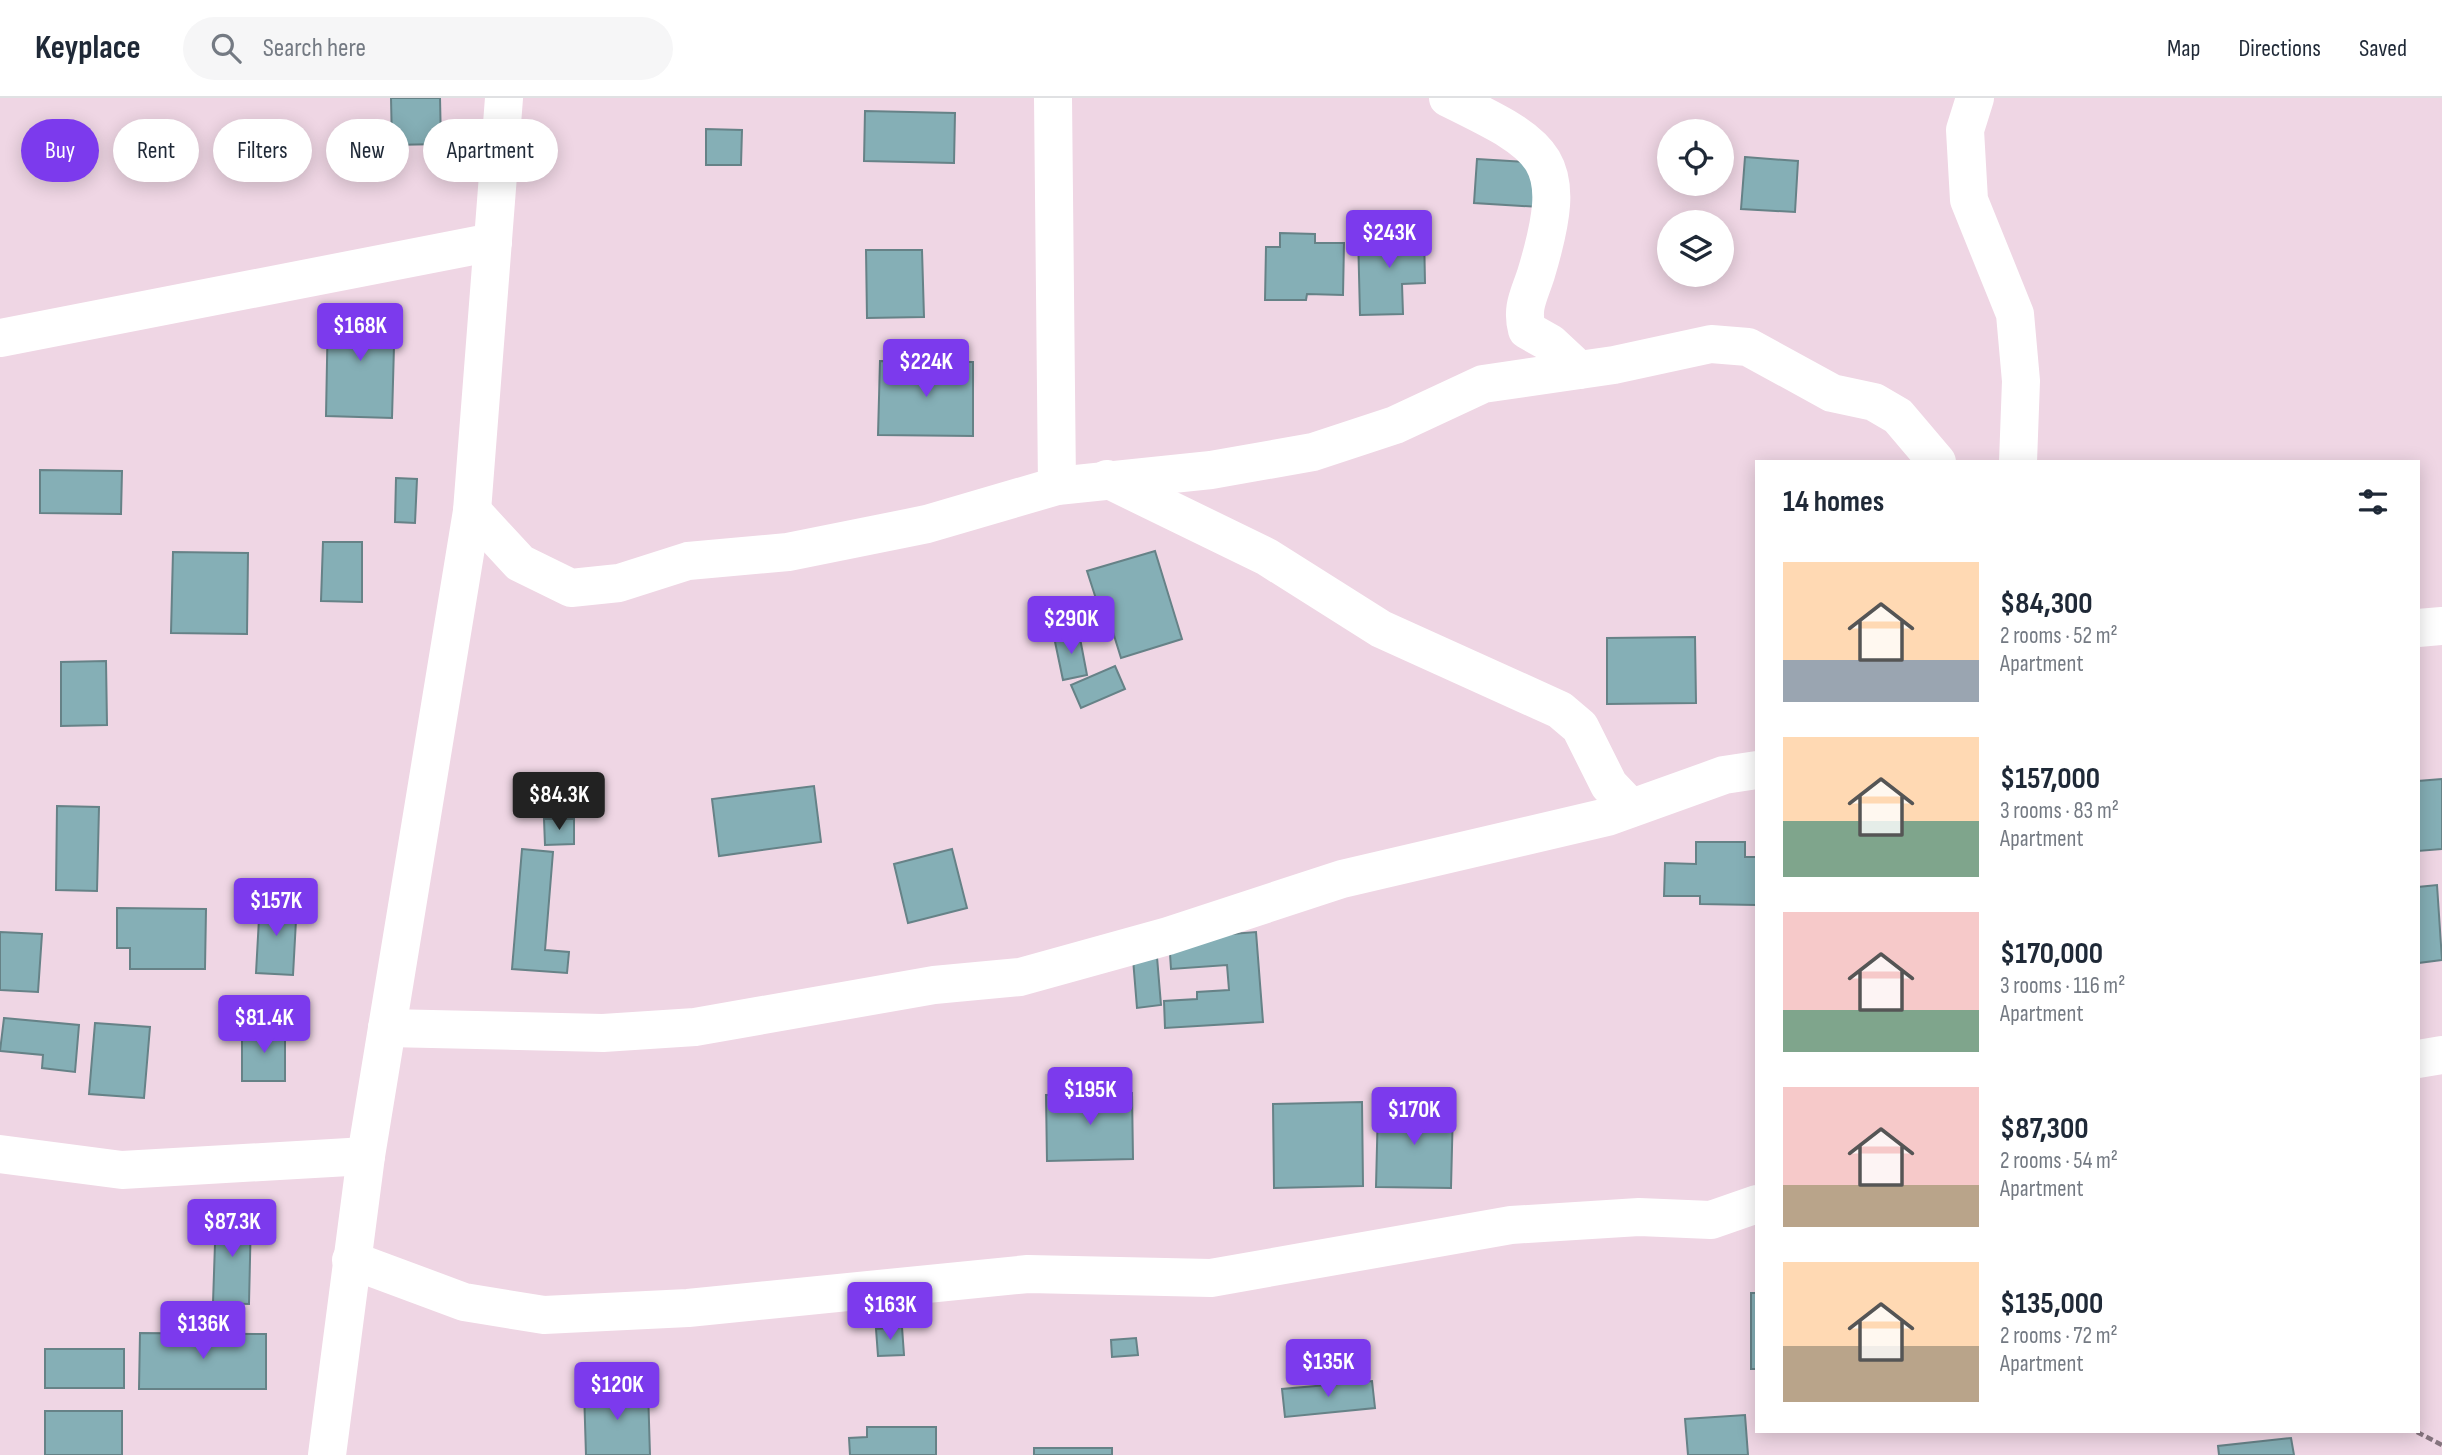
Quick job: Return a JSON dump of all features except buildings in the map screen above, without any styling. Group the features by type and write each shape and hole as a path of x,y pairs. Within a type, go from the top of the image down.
{"street":[{"path":"327,1455 366,1156 472,511 505,98"},
{"path":"1053,98 1057,486"},
{"path":"1448,98 1502,123 1527,140 1551,173 1550,221 1522,312 1527,330 1550,343 1579,370"},
{"path":"1975,98 1965,130 1969,200 2015,314 2021,381 2018,460"},
{"path":"0,338 493,242"},
{"path":"472,511 520,563 571,588 619,583 688,561 788,552 927,524 1057,486 1105,478 1211,470 1314,452 1395,425 1483,384 1579,370 1711,345 1748,346 1832,393 1874,402 1898,416 1935,460"},
{"path":"1105,478 1267,557 1381,629 1560,710 1580,727 1609,785 1631,808"},
{"path":"2420,628 2442,626"},
{"path":"387,1028 603,1033 695,1027 934,985 1020,977 1168,936 1342,879 1607,817 1724,775 1755,770"},
{"path":"2420,1059 2442,1055"},
{"path":"0,1154 122,1170 366,1156"},
{"path":"351,1260 464,1302 544,1315 688,1308 1028,1274 1211,1278 1511,1226 1639,1217 1711,1220 1755,1204"}],"path":[{"path":"2419,1433 2442,1445"}]}
